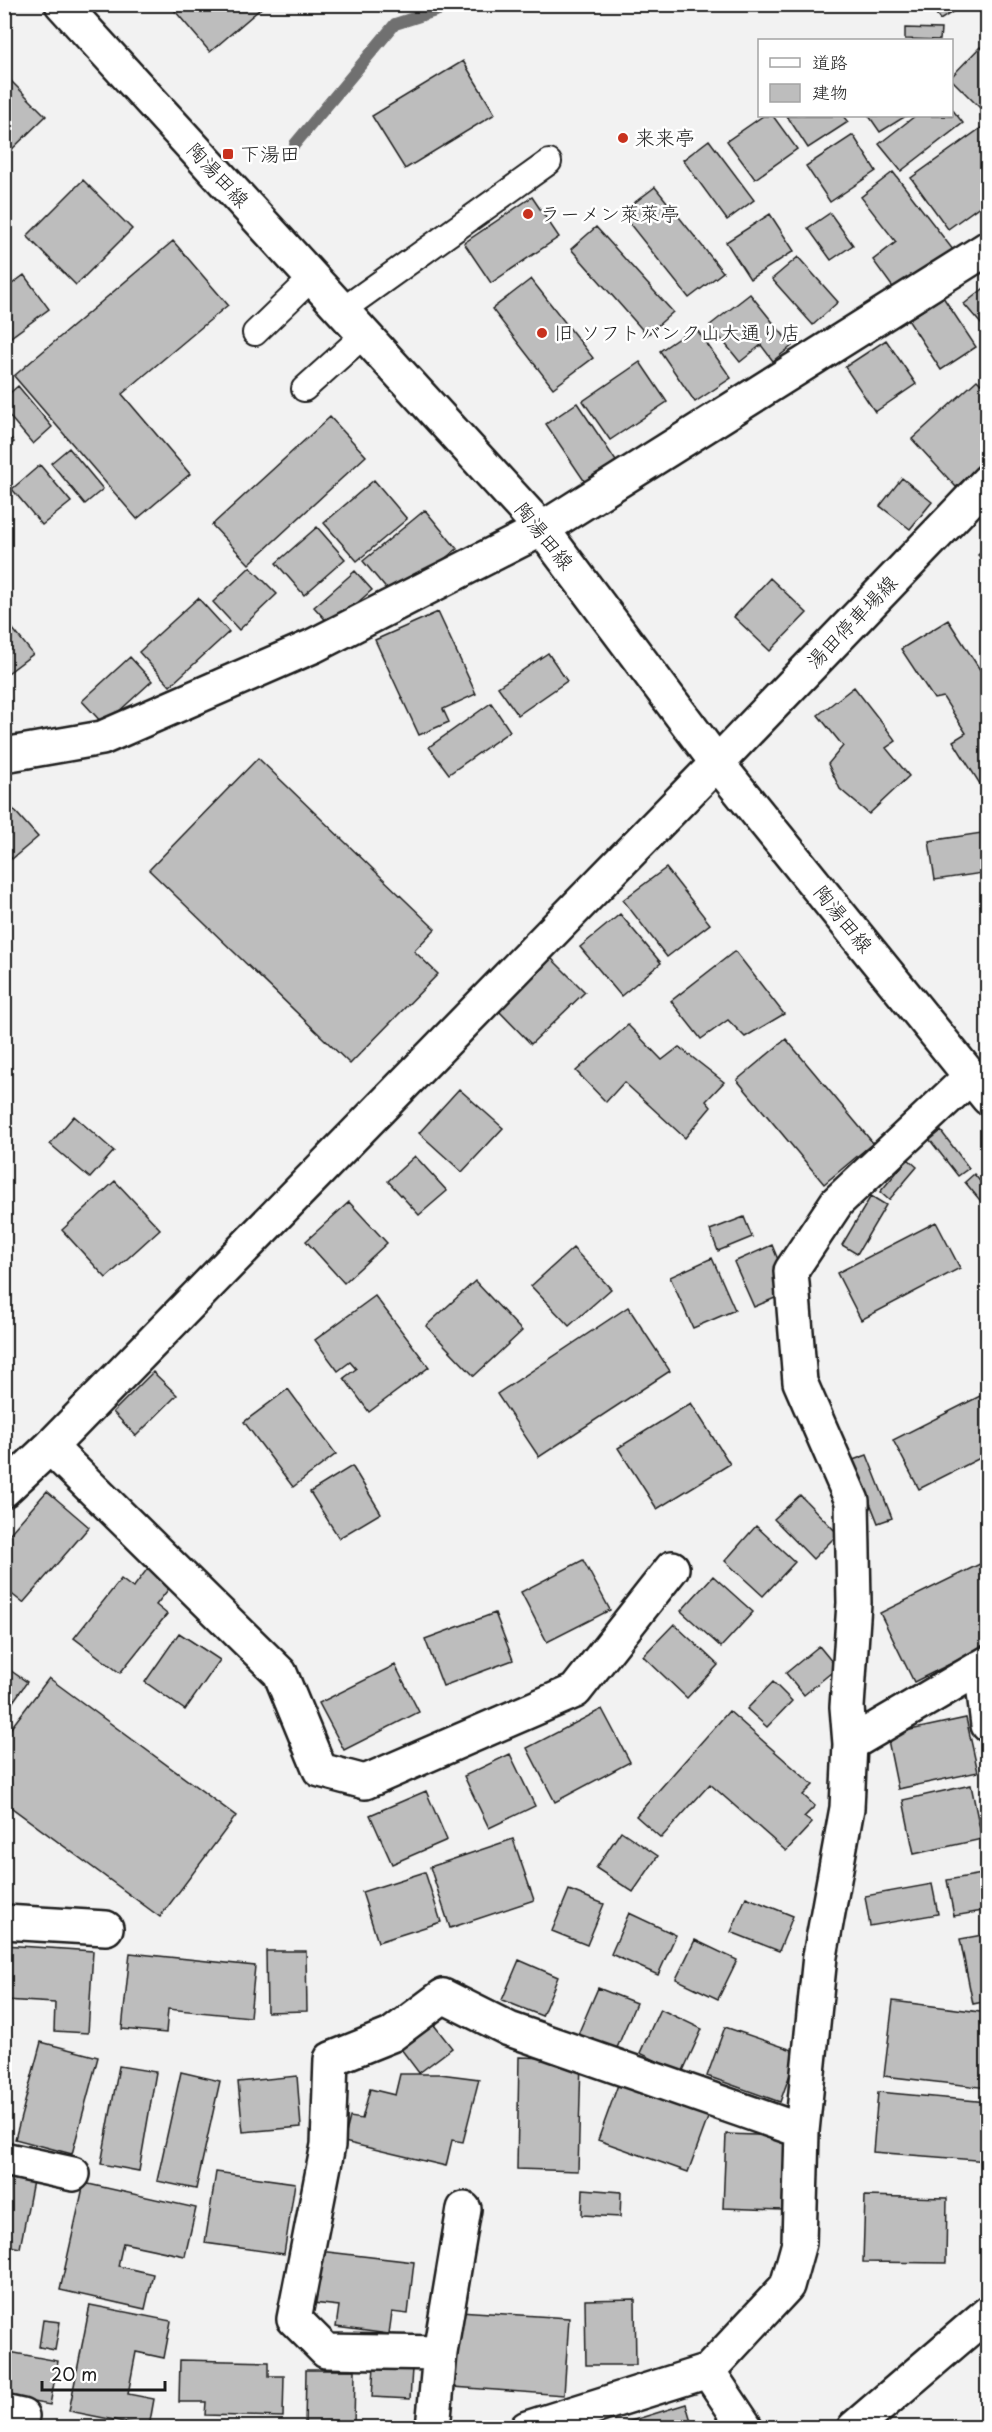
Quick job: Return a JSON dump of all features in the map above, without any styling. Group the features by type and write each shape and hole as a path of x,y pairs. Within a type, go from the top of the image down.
{"street":[{"name":"陶湯田線","path":"62,4 542,530 717,763 979,1088"},
{"path":"4,754 102,738 313,646 542,530 987,248"},
{"name":"湯田停車場線","path":"4,1490 50,1447 717,763 987,481"},
{"path":"527,2427 708,2371 787,2286 799,2243 802,2131 820,1956 847,1808 850,1744 847,1707 854,1603 852,1501 800,1382 791,1270 837,1202 979,1088"},
{"path":"50,1447 280,1673 320,1770 365,1782 575,1691 672,1568"},
{"path":"850,1744 984,1665 987,1725"},
{"path":"4,1922 106,1928"},
{"path":"440,2353 326,2351 294,2319 328,2145 331,2059 391,2035 444,1996 509,2029 802,2131"},
{"path":"4,2159 73,2175"},
{"path":"433,2427 440,2353 464,2209"},
{"path":"854,2427 987,2313"},
{"path":"708,2371 746,2427"}],"lane":[{"path":"341,311 549,162"},
{"path":"255,333 313,277"},
{"path":"304,389 364,334"}],"building":[{"path":"169,4 266,4 210,52"},
{"path":"405,4 419,4 409,10"},
{"path":"930,4 965,4 940,20"},
{"path":"905,28 941,29 940,39 905,39"},
{"path":"980,47 988,54 988,104 982,110 953,81 953,75"},
{"path":"463,61 495,114 405,169 372,116"},
{"path":"4,76 46,116 4,157"},
{"path":"953,110 963,123 901,171 879,144 914,117 953,117"},
{"path":"762,117 774,117 797,149 755,179 727,141"},
{"path":"788,117 844,117 848,122 808,148"},
{"path":"870,117 904,117 880,132"},
{"path":"988,123 988,200 948,229 911,178"},
{"path":"853,135 876,171 830,202 806,166"},
{"path":"709,140 754,200 727,220 683,160"},
{"path":"893,172 957,255 897,293 873,260 896,242 861,197"},
{"path":"83,180 132,229 76,285 27,236"},
{"path":"655,187 723,272 689,298 621,213"},
{"path":"532,197 559,237 491,283 464,243"},
{"path":"830,213 853,245 831,260 808,228"},
{"path":"770,214 794,251 750,279 726,242"},
{"path":"596,227 673,312 647,335 571,249"},
{"path":"173,241 228,305 122,394 190,474 137,519 14,376"},
{"path":"798,257 838,302 813,325 772,279"},
{"path":"24,275 49,309 4,342 4,290"},
{"name":"旧 ソフトバンク山大通り店","path":"531,279 593,358 553,388 492,309"},
{"path":"988,285 988,332 964,304"},
{"path":"750,294 792,346 773,361 761,345 740,362 710,325"},
{"path":"943,297 976,347 941,370 908,320"},
{"path":"695,327 731,378 695,402 660,351"},
{"path":"886,340 916,384 875,412 845,367"},
{"path":"640,362 667,402 610,440 583,401"},
{"path":"977,380 988,391 988,458 956,487 912,439"},
{"path":"18,386 52,427 33,444 4,410 4,398"},
{"path":"577,403 616,461 585,482 546,424"},
{"path":"330,417 366,456 249,564 212,525"},
{"path":"4,430 14,442 4,449"},
{"path":"69,448 103,489 85,504 51,463"},
{"path":"40,465 71,502 42,525 12,489"},
{"path":"902,478 932,502 910,529 880,506"},
{"path":"374,480 407,519 357,561 324,523"},
{"path":"425,510 457,549 394,598 363,561"},
{"path":"317,527 345,559 304,595 276,563"},
{"path":"988,546 988,564 978,555"},
{"path":"250,567 277,594 239,630 213,602"},
{"path":"355,571 372,590 331,626 314,607"},
{"path":"770,578 807,613 770,651 734,617"},
{"path":"198,598 229,632 170,686 139,652"},
{"path":"438,612 476,694 443,709 449,722 419,735 375,640"},
{"path":"4,618 33,654 4,676"},
{"path":"948,620 988,682 988,779 980,784 953,741 966,733 943,697 934,699 901,649"},
{"path":"548,653 567,681 518,715 498,687"},
{"path":"130,657 152,681 104,725 82,701"},
{"path":"854,687 896,741 886,748 909,776 869,814 840,789 828,764 843,746 818,715"},
{"path":"491,703 510,731 449,774 429,747"},
{"path":"258,758 435,929 414,951 438,974 350,1064 149,870"},
{"path":"4,799 38,837 12,859 4,851"},
{"path":"988,832 988,895 985,895 982,873 935,880 929,841"},
{"path":"666,868 710,924 667,957 623,900"},
{"path":"620,914 661,963 621,996 580,947"},
{"path":"735,951 784,1014 745,1037 728,1020 701,1039 671,1001"},
{"path":"551,958 585,992 531,1044 497,1009"},
{"path":"628,1025 662,1060 679,1047 724,1082 706,1101 711,1107 685,1138 624,1082 606,1102 576,1071"},
{"path":"786,1039 873,1143 824,1184 737,1080"},
{"path":"459,1089 503,1128 462,1172 419,1133"},
{"path":"74,1116 114,1151 90,1178 50,1144"},
{"path":"941,1131 969,1168 958,1176 930,1140"},
{"path":"415,1156 447,1191 419,1215 388,1181"},
{"path":"908,1159 917,1167 889,1200 880,1192"},
{"path":"974,1174 988,1191 988,1210 965,1182"},
{"path":"115,1181 160,1229 106,1278 62,1230"},
{"path":"871,1196 886,1205 857,1254 842,1245"},
{"path":"349,1202 387,1243 344,1283 306,1241"},
{"path":"744,1217 752,1237 718,1251 710,1230"},
{"path":"936,1222 960,1268 861,1320 837,1273"},
{"path":"772,1245 791,1291 754,1307 734,1262"},
{"path":"573,1248 611,1289 569,1326 531,1286"},
{"path":"712,1258 735,1310 693,1328 670,1277"},
{"path":"475,1281 522,1331 474,1376 426,1326"},
{"path":"375,1296 429,1367 369,1412 344,1378 356,1369 350,1362 338,1371 315,1340"},
{"path":"628,1307 670,1371 539,1457 497,1394"},
{"path":"153,1372 177,1395 136,1436 113,1412"},
{"path":"288,1389 336,1454 293,1487 244,1422"},
{"path":"988,1392 988,1454 919,1489 893,1440"},
{"path":"691,1403 730,1464 657,1509 618,1448"},
{"path":"867,1455 892,1518 878,1523 853,1460"},
{"path":"352,1466 381,1513 339,1538 310,1492"},
{"path":"47,1491 89,1527 23,1603 4,1588 4,1540"},
{"path":"800,1495 838,1534 813,1559 774,1519"},
{"path":"756,1526 795,1562 763,1596 725,1561"},
{"path":"583,1560 610,1610 547,1642 521,1592"},
{"path":"988,1560 988,1645 914,1682 880,1613"},
{"path":"148,1568 171,1586 156,1605 167,1614 120,1673 74,1638 121,1579 133,1588"},
{"path":"713,1576 753,1612 721,1647 681,1611"},
{"path":"495,1613 513,1660 443,1686 425,1639"},
{"path":"674,1624 718,1665 687,1698 643,1656"},
{"path":"179,1633 220,1660 185,1710 145,1682"},
{"path":"819,1646 837,1668 804,1695 786,1673"},
{"path":"395,1665 419,1712 344,1750 319,1703"},
{"path":"4,1666 27,1682 5,1713 4,1712"},
{"path":"49,1678 236,1816 160,1917 4,1802 4,1737"},
{"path":"773,1682 792,1701 767,1727 747,1709"},
{"path":"602,1709 630,1762 555,1802 527,1748"},
{"path":"729,1711 813,1785 803,1795 815,1806 804,1817 812,1823 786,1851 710,1784 661,1838 636,1816"},
{"path":"966,1718 978,1772 898,1789 887,1735"},
{"path":"510,1754 535,1806 489,1828 464,1776"},
{"path":"971,1785 982,1839 914,1854 903,1800"},
{"path":"426,1791 447,1840 392,1864 370,1815"},
{"path":"621,1831 658,1856 633,1892 596,1868"},
{"path":"513,1839 534,1900 450,1928 430,1867"},
{"path":"425,1872 441,1922 378,1942 362,1892"},
{"path":"988,1873 988,1910 954,1916 947,1880"},
{"path":"932,1884 938,1914 870,1926 865,1896"},
{"path":"569,1890 604,1904 587,1945 552,1931"},
{"path":"746,1897 793,1916 779,1951 731,1932"},
{"path":"629,1913 676,1935 658,1975 611,1954"},
{"path":"988,1934 988,2001 973,2004 960,1939"},
{"path":"695,1940 737,1960 718,1999 676,1979"},
{"path":"4,1945 93,1951 88,2033 54,2031 55,2003 4,2000"},
{"path":"266,1951 306,1951 307,2011 267,2012"},
{"path":"130,1953 255,1966 250,2017 168,2009 166,2033 122,2029"},
{"path":"519,1960 558,1977 542,2016 502,2000"},
{"path":"598,1988 636,2003 614,2055 576,2039"},
{"path":"893,2001 988,2013 988,2088 884,2076"},
{"path":"660,2009 702,2029 682,2073 640,2053"},
{"path":"434,2025 452,2048 419,2073 401,2049"},
{"path":"725,2027 798,2052 780,2102 707,2076"},
{"path":"41,2042 98,2057 72,2154 15,2139"},
{"path":"519,2057 581,2059 578,2171 517,2169"},
{"path":"119,2066 156,2072 139,2171 101,2164"},
{"path":"181,2072 220,2081 196,2189 157,2181"},
{"path":"400,2074 440,2074 479,2079 463,2142 452,2140 446,2166 344,2142 350,2117 362,2119 370,2089 395,2095"},
{"path":"297,2076 301,2127 243,2132 238,2082"},
{"path":"619,2082 709,2115 688,2172 598,2140"},
{"path":"878,2092 988,2102 988,2161 873,2152"},
{"path":"726,2134 785,2136 782,2210 723,2208"},
{"path":"216,2172 295,2183 284,2254 205,2243"},
{"path":"4,2175 33,2181 20,2248 4,2245"},
{"path":"84,2183 196,2208 185,2256 123,2243 118,2266 153,2274 145,2309 60,2290"},
{"path":"583,2189 621,2192 620,2217 582,2215"},
{"path":"865,2196 947,2198 946,2263 863,2262"},
{"path":"319,2251 414,2262 408,2314 392,2312 389,2334 336,2327 339,2306 313,2303"},
{"path":"635,2299 636,2365 586,2365 585,2300"},
{"path":"90,2305 171,2321 164,2358 136,2352 128,2394 154,2399 149,2427 69,2411"},
{"path":"459,2311 569,2318 564,2395 453,2387"},
{"path":"43,2320 60,2322 55,2350 39,2347"},
{"path":"4,2351 58,2361 50,2405 4,2397"},
{"path":"180,2360 269,2362 269,2376 284,2376 283,2417 205,2415 206,2402 179,2402"},
{"path":"374,2367 412,2369 410,2399 372,2397"},
{"path":"306,2370 355,2370 354,2428 305,2427"},
{"path":"686,2404 693,2428 625,2428 624,2423"}],"waterway":[{"path":"295,144 395,24 457,4"}],"place":[{"name":"来来亭","path":"623,138"},
{"name":"下湯田","path":"228,154"},
{"name":"ラーメン萊萊亭","path":"528,214"},
{"name":"旧 ソフトバンク山大通り店","path":"542,333"}]}
